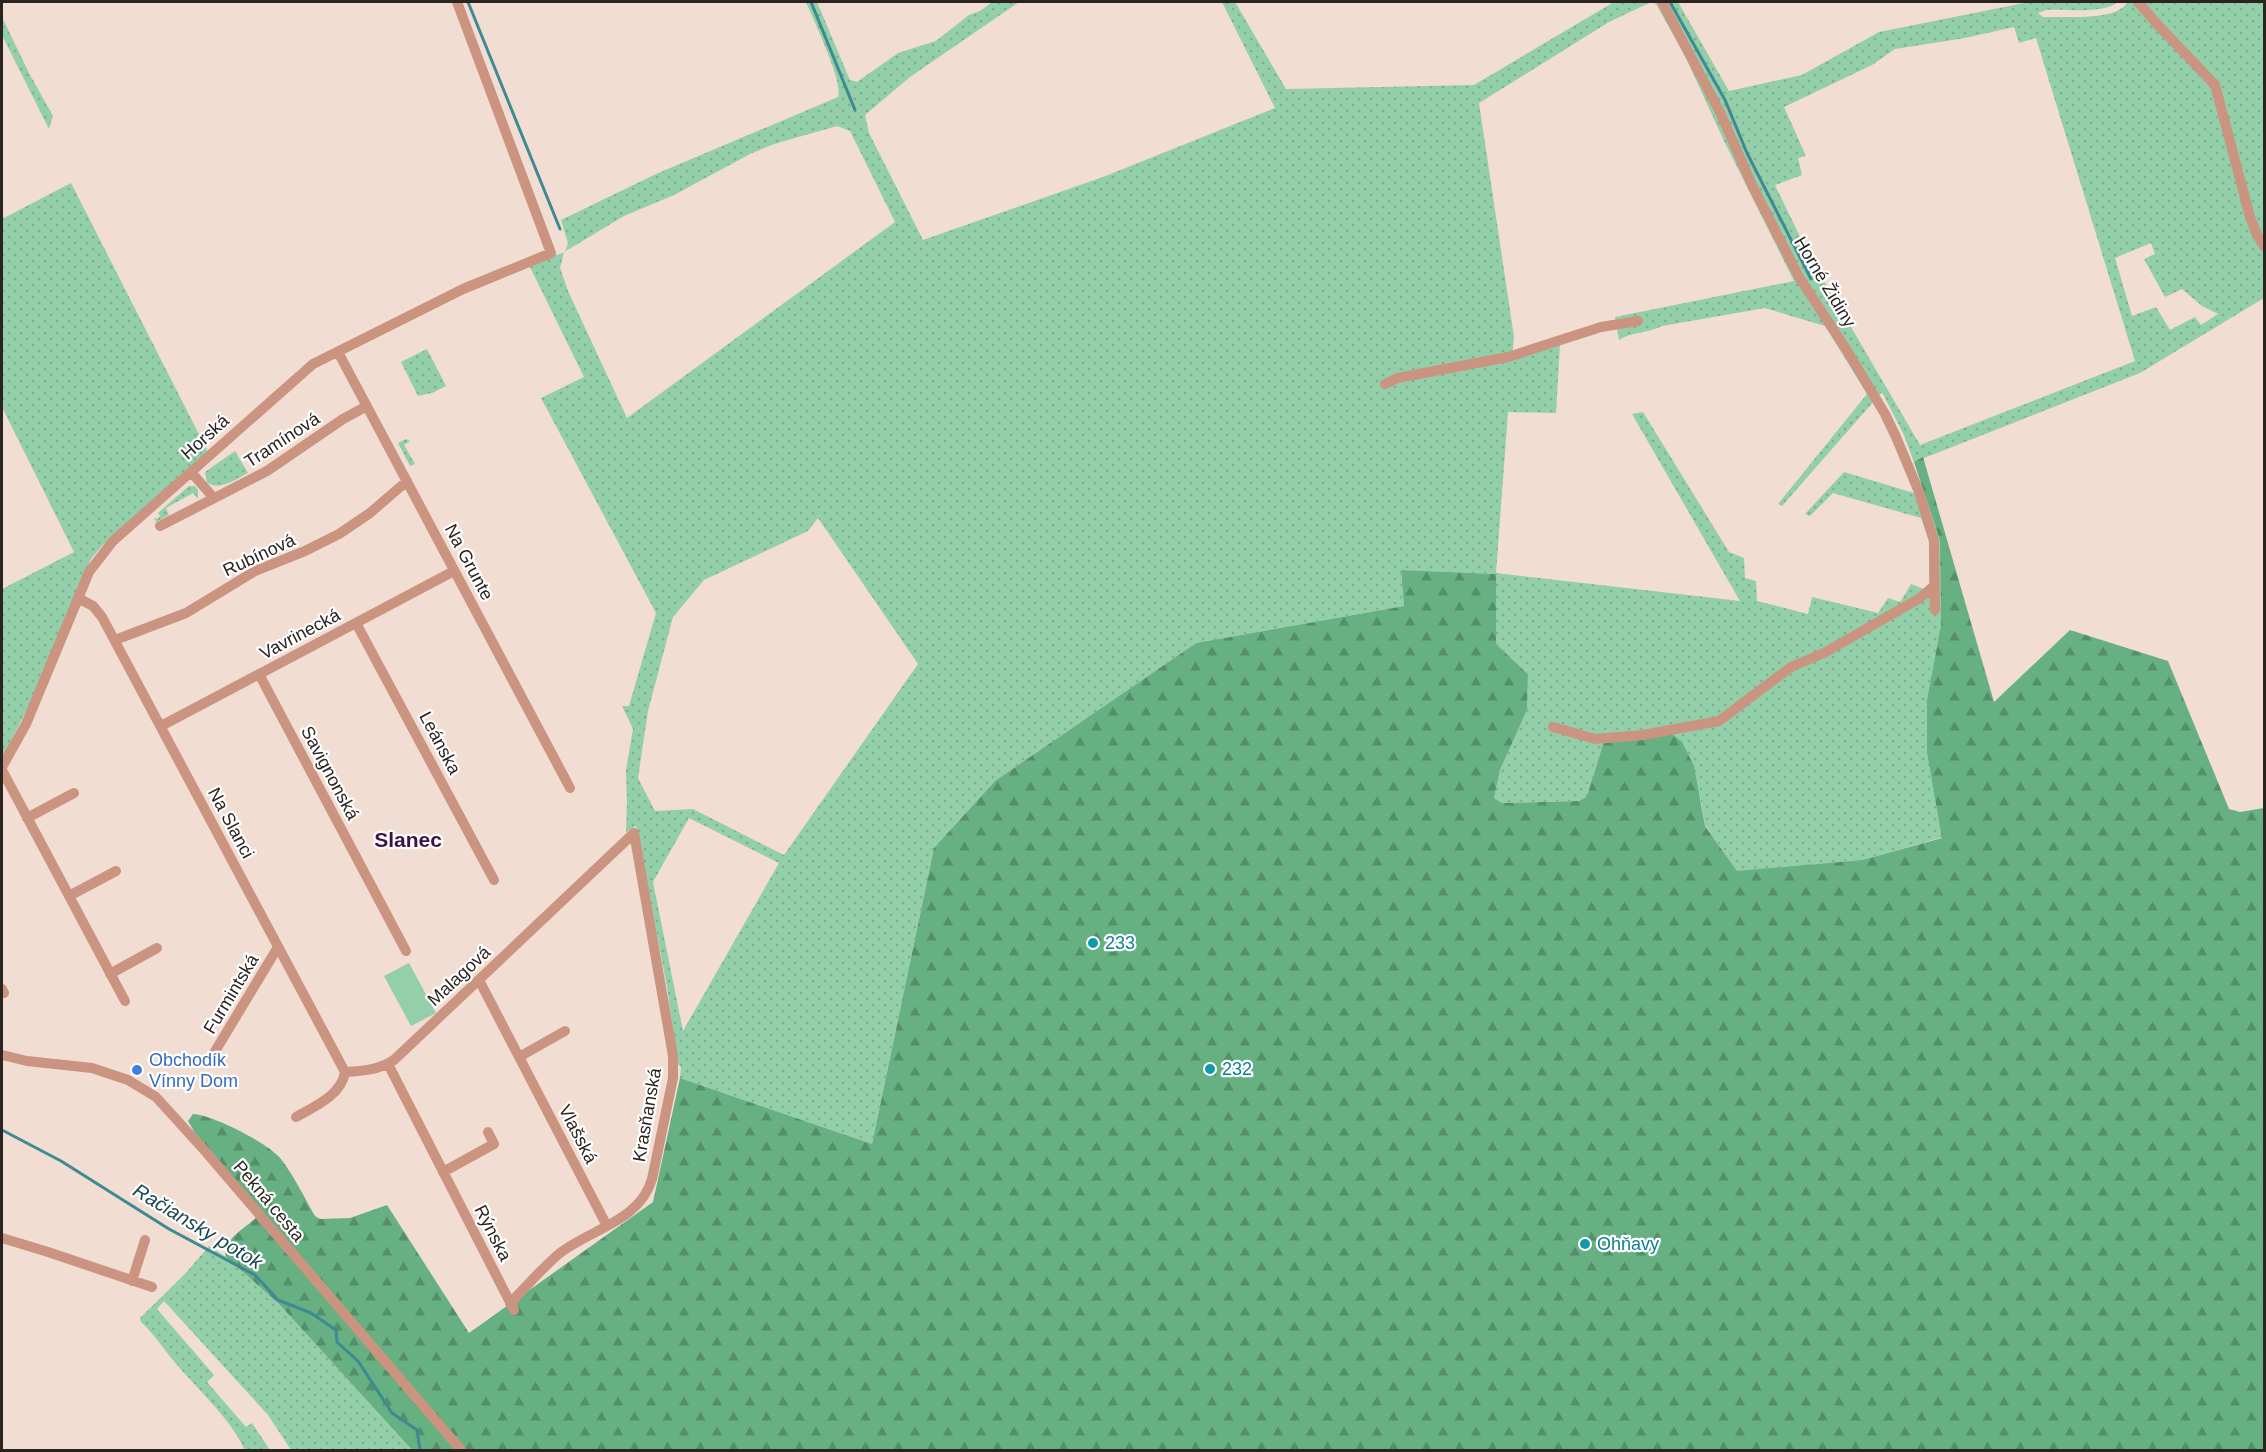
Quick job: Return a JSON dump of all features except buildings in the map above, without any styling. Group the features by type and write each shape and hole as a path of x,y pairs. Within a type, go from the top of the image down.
{"street":[{"name":"Horská","path":"2,769 26,724 89,572 106,548 306,370 463,289 551,253 457,2"},
{"name":"Horné Židiny","path":"1662,2 1720,112 1752,185 1795,269 1846,349 1896,437 1919,492 1934,541 1935,610"},
{"path":"2139,2 2215,85 2250,217 2265,246"},
{"path":"1385,384 1398,378 1508,357 1601,327 1638,321"},
{"name":"Na Grunte","path":"338,352 570,788"},
{"name":"Tramínová","path":"160,526 267,471 343,419 367,406"},
{"path":"191,472 213,497"},
{"name":"Rubínová","path":"115,640 186,613 255,571 322,544 370,513 407,481"},
{"name":"Vavrinecká","path":"161,726 454,571"},
{"path":"1553,727 1595,739 1643,735 1719,721 1791,667 1824,653 1920,598 1935,585"},
{"name":"Na Slanci","path":"78,598 93,606 115,640 345,1072"},
{"name":"Leánska","path":"356,623 494,880"},
{"name":"Savignonská","path":"259,674 406,951"},
{"path":"2,769 125,1001"},
{"path":"27,818 74,793"},
{"name":"Malagová","path":"345,1072 366,1071 388,1064 634,833"},
{"name":"Krasňanská","path":"512,1306 560,1254 636,1207 646,1195 652,1179 674,1070 673,1049 634,833"},
{"path":"69,896 116,871"},
{"name":"Furmintská","path":"211,1058 278,947"},
{"path":"110,974 157,948"},
{"name":"Vlašská","path":"479,980 607,1226"},
{"path":"519,1057 565,1031"},
{"name":"Pekná cesta","path":"2,1055 27,1061 92,1068 128,1080 156,1097 205,1150 461,1450"},
{"name":"Rýnska","path":"388,1064 512,1306"},
{"path":"296,1117 323,1102 342,1081 345,1072"},
{"path":"443,1172 494,1144 488,1132"},
{"path":"2,1238 152,1287"},
{"path":"132,1281 145,1240"}],"green space":[{"path":"806,2 817,2 850,80 857,82 898,53 936,41 969,15 980,11 992,2 1019,2 910,77 865,115 869,133 923,240 1103,177 1275,108 1222,2 1235,2 1286,89 1474,85 1614,2 1651,2 1609,22 1479,103 1514,337 1512,358 1560,343 1556,413 1508,412 1496,573 1740,601 1632,414 1643,412 1729,552 1744,558 1745,578 1756,581 1757,601 1808,614 1812,597 1878,613 1888,598 1900,602 1911,584 1924,589 1929,584 1929,541 1921,518 1833,493 1810,516 1805,514 1844,472 1924,496 1940,541 1941,625 1927,753 1943,837 1862,860 1737,872 1705,825 1700,796 1604,741 1587,796 1580,801 1502,803 1494,798 1500,770 1527,710 1528,674 1496,644 1496,574 1401,570 1404,606 1196,643 995,781 934,848 872,1144 680,1078 681,1067 678,1064 667,987 636,826 626,832 626,770 633,729 622,706 629,706 656,613 541,398 584,377 529,265 564,252 560,268 568,291 627,418 895,222 850,131 837,126 774,144 750,154 674,195 624,216 565,251 568,243 561,220 656,174 838,97 837,79","holes":["818,518 918,664 784,855 693,809 655,811 638,778 648,711 673,617 704,580 808,531","689,818 779,863 683,1031 653,882"]},
{"path":"1651,2 1678,2 1729,91 1802,75 1879,32 2029,2 2118,2 2112,6 2094,10 2046,10 2038,13 2043,17 2089,17 2112,13 2128,2 2264,2 2264,298 2140,373 1914,462 1903,433 1882,392 1782,506 1778,504 1867,394 1825,326 1765,308 1662,326 1619,340 1615,317 1794,281 1725,143 1685,56 1656,4","holes":["2014,27 2019,43 2036,38 2135,361 1920,445 1810,257 1775,185 1802,175 1798,158 1806,156 1784,107 1872,65 1895,49 1965,38","2151,243 2155,254 2144,259 2165,297 2182,289 2202,306 2218,314 2201,325 2195,317 2170,330 2156,307 2132,316 2115,258"]},
{"path":"2,17 53,116 49,129 2,35"},
{"path":"71,183 208,452 103,545 91,559 31,701 2,759 2,589 74,552 2,407 2,219"},
{"path":"427,349 446,386 432,393 418,396 401,362"},
{"path":"406,439 410,441 404,445 415,464 410,466 398,443"},
{"path":"235,451 248,473 222,485 212,485 207,482 205,472"},
{"path":"1923,457 1994,702 2070,630 2168,661 2229,809 2240,812 2264,808 2264,1450 412,1450 279,1304 226,1257 227,1245 256,1218 254,1202 195,1133 188,1121 193,1114 226,1124 265,1145 281,1159 315,1216 320,1219 350,1218 387,1205 469,1333 653,1202 680,1078 872,1144 934,848 995,781 1196,643 1404,606 1401,570 1496,574 1496,644 1528,674 1527,710 1500,770 1494,798 1502,803 1580,801 1587,796 1604,741 1670,732 1682,742 1694,766 1705,826 1737,871 1862,860 1942,838 1927,753 1927,701 1941,625 1940,541 1914,462"},
{"path":"189,486 195,486 198,490 198,499 193,493 166,508 169,515 156,522 154,517 157,519 160,516 158,513"},
{"path":"409,963 436,1013 411,1026 384,976"},
{"path":"209,1246 226,1257 279,1304 412,1450 291,1450 268,1415 164,1301 157,1309 214,1375 207,1382 246,1427 252,1423 270,1450 245,1450 223,1416 178,1366 140,1318 184,1275"}],"waterway":[{"path":"468,2 560,229"},
{"path":"811,2 855,110"},
{"path":"1670,2 1725,100 1747,153 1811,279"},
{"name":"Račiansky potok","path":"2,1130 61,1161 169,1229 255,1275 278,1300 311,1313 336,1330 337,1342 358,1361 392,1413 417,1430 420,1450"}],"place":[{"name":"233","path":"1093,943"},
{"name":"232","path":"1210,1069"},
{"name":"Obchodík Vínny Dom","path":"137,1070"},
{"name":"Ohňavy","path":"1585,1244"}],"district":[{"name":"Slanec","path":"408,839"}]}
